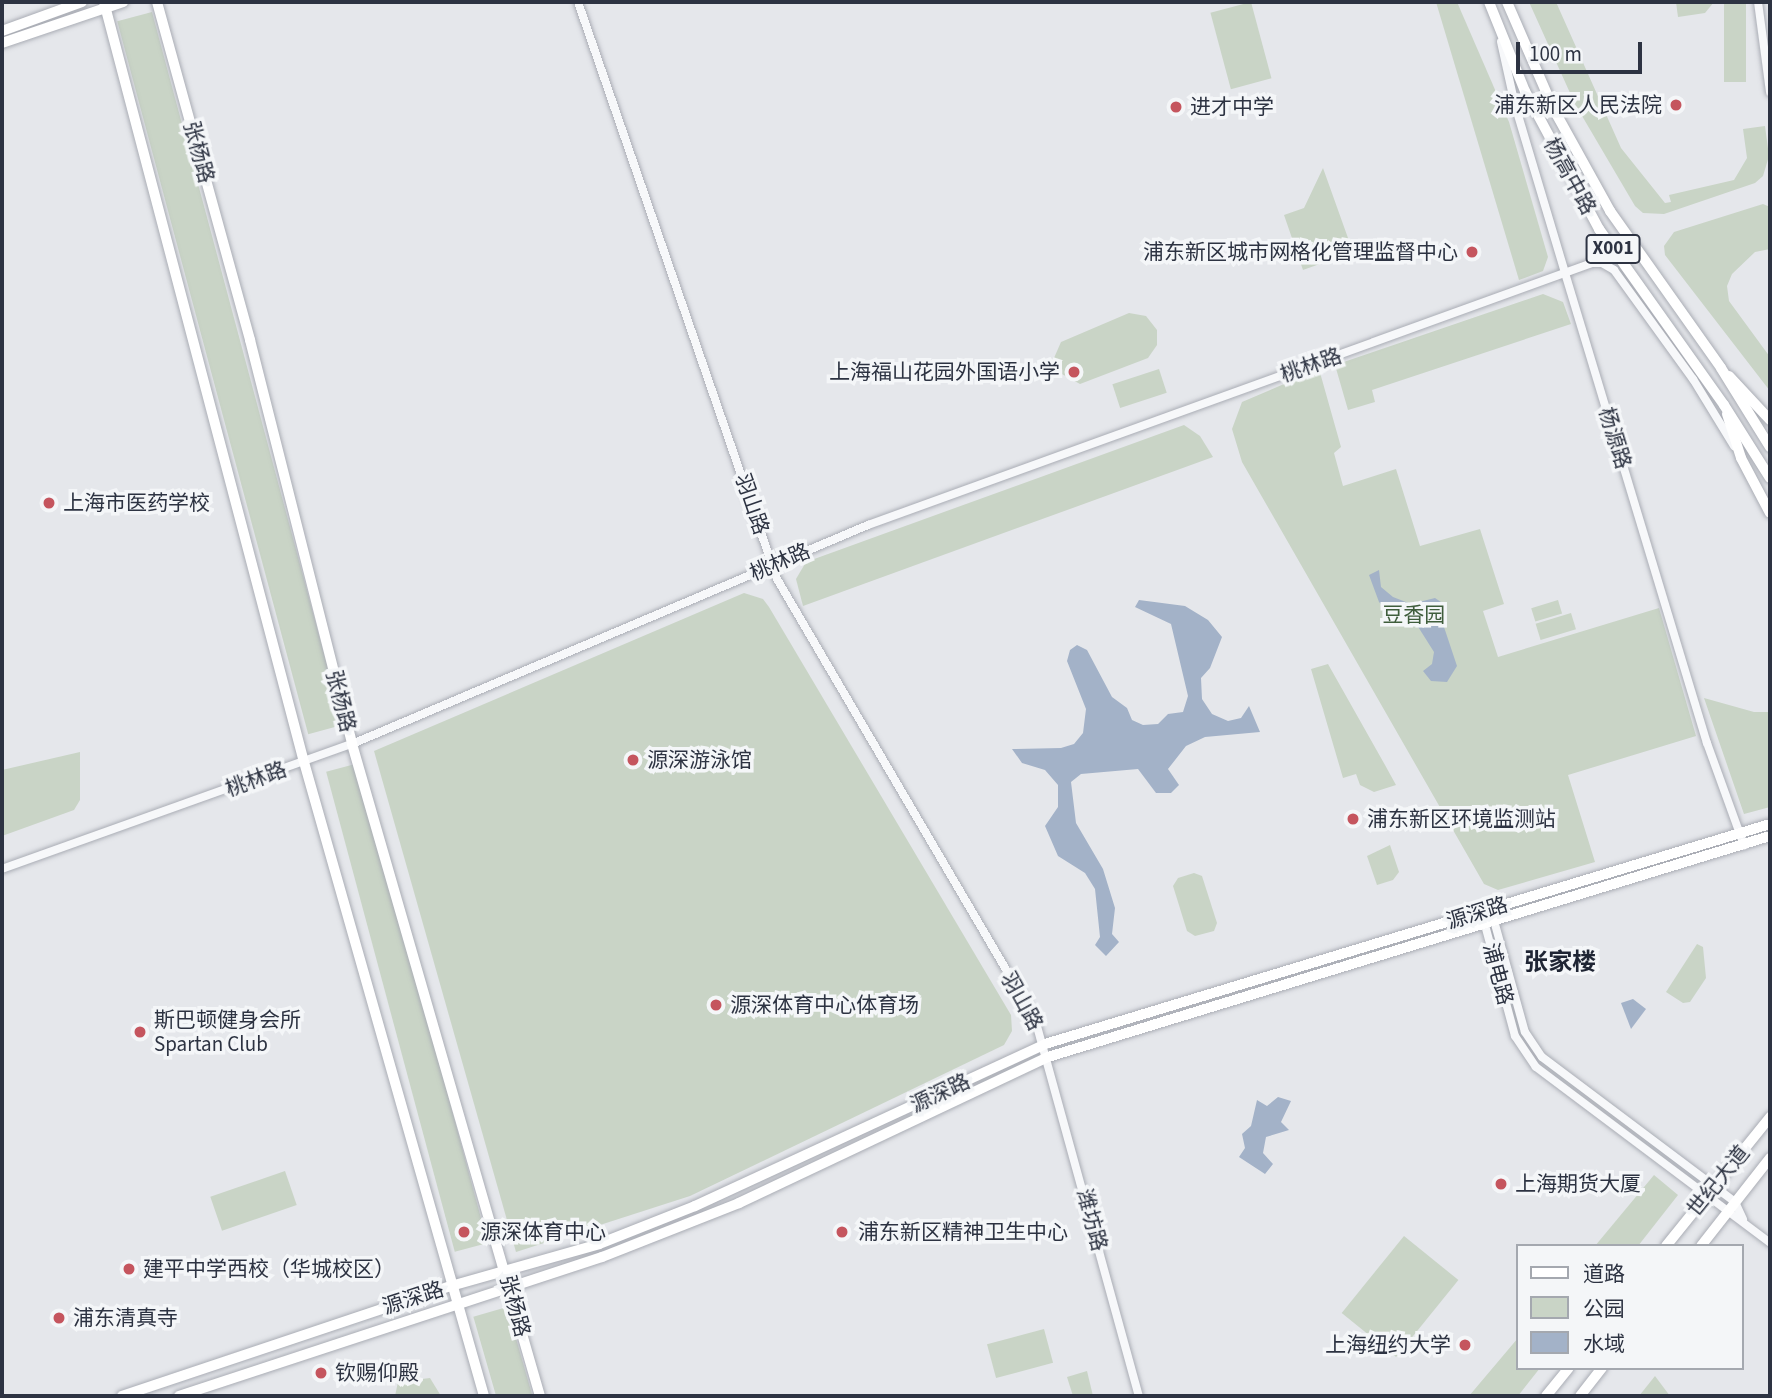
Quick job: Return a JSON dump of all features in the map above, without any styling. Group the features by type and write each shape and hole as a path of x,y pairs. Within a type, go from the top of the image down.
{"main road":[{"path":"2,31 82,2"},
{"path":"2,43 105,4 123,2"},
{"name":"张杨路","path":"157,2 250,340 352,744 540,1396"},
{"name":"杨高中路","path":"1489,2 1531,103 1599,229 1724,404 1770,478"},
{"name":"杨高中路","path":"1507,2 1553,108 1610,211 1721,368 1770,447"},
{"path":"105,4 304,762 484,1396"},
{"name":"杨高中路","path":"1721,368 1770,420"},
{"name":"杨高中路","path":"1724,404 1741,457 1770,513"},
{"name":"源深路","path":"122,1396 451,1286 599,1244 695,1206 1045,1044 1770,824"},
{"name":"源深路","path":"179,1396 602,1257 738,1203 1048,1057 1770,836"},
{"name":"世纪大道","path":"1668,1244 1770,1117"},
{"name":"世纪大道","path":"1703,1244 1770,1158"},
{"path":"1546,1396 1567,1370"},
{"path":"1580,1396 1600,1370"}],"street":[{"name":"羽山路","path":"578,2 772,565 1035,1019 1045,1044"},
{"path":"1758,2 1770,92"},
{"name":"杨源路","path":"1499,29 1514,105 1564,273 1707,743 1744,845"},
{"name":"X001","path":"1564,273 1596,262 1614,270 1693,379 1741,457"},
{"name":"桃林路","path":"2,869 352,744 868,525 1564,273"},
{"name":"浦电路","path":"1487,910 1496,921 1525,1032 1542,1057 1713,1186 1743,1219 1770,1243"},
{"name":"浦电路","path":"1487,910 1485,925 1515,1036 1536,1068 1706,1195 1732,1207"},
{"name":"潍坊路","path":"1045,1044 1139,1396"}],"green space":[{"path":"1251,2 1271,78 1231,89 1210,13"},
{"path":"1436,2 1457,2 1509,122 1548,257 1543,271 1519,280"},
{"path":"1529,2 1556,2 1621,148 1665,203 1671,202 1669,195 1734,180 1747,158 1743,129 1765,126 1769,156 1763,176 1755,183 1664,214 1643,213 1635,206 1575,104"},
{"path":"1676,2 1714,2 1705,13 1678,17"},
{"path":"1724,2 1746,2 1746,82 1724,82"},
{"path":"152,12 343,725 308,734 117,21"},
{"path":"1323,168 1353,252 1303,270 1284,215 1304,208"},
{"path":"1763,204 1770,207 1770,249 1755,252 1732,274 1727,286 1729,301 1770,357 1770,391 1665,255 1664,246 1674,232"},
{"path":"1543,294 1563,302 1571,324 1372,390 1375,402 1348,410 1335,365"},
{"path":"1129,313 1146,316 1157,330 1157,345 1148,358 1080,384 1060,373 1054,358 1061,342"},
{"path":"1159,369 1167,393 1120,408 1112,384"},
{"name":"豆香园","path":"1319,369 1341,447 1334,453 1343,486 1396,469 1420,546 1480,529 1504,604 1483,611 1498,657 1659,608 1696,736 1568,775 1595,862 1498,890 1484,884 1242,462 1232,429 1242,402"},
{"path":"1184,425 1200,436 1213,457 803,606 796,579 806,562"},
{"name":"源深体育中心","path":"744,593 763,599 769,607 1011,1015 1012,1031 1004,1045 690,1196 516,1252 374,751"},
{"path":"1558,600 1562,613 1535,622 1531,608"},
{"path":"1571,613 1576,629 1541,640 1536,624"},
{"path":"1328,664 1396,785 1374,792 1360,785 1356,774 1343,778 1311,669"},
{"path":"1704,698 1754,712 1770,712 1770,807 1744,814"},
{"path":"80,752 80,800 74,810 2,836 2,770"},
{"path":"359,763 488,1243 455,1252 326,772"},
{"path":"1390,845 1399,872 1393,880 1377,885 1367,856"},
{"path":"1194,873 1202,876 1217,923 1214,931 1195,936 1187,931 1173,886 1178,878"},
{"path":"1697,944 1703,947 1706,978 1690,1002 1683,1003 1666,992"},
{"path":"285,1171 297,1205 222,1231 210,1197"},
{"path":"1654,1175 1678,1195 1640,1244 1597,1244"},
{"path":"1404,1236 1458,1280 1396,1357 1342,1313"},
{"path":"507,1307 532,1395 496,1396 473,1317"},
{"path":"1044,1329 1053,1363 996,1378 987,1344"},
{"path":"1516,1340 1516,1370 1538,1370 1518,1396 1469,1396"},
{"path":"1087,1371 1093,1396 1073,1396 1067,1377"},
{"path":"1655,1376 1670,1396 1639,1396"},
{"path":"430,1378 441,1396 395,1396 398,1382"}],"water":[{"path":"1379,570 1381,587 1393,597 1411,604 1435,598 1447,606 1444,627 1457,666 1447,682 1431,681 1423,671 1432,664 1434,652 1410,614 1397,621 1379,602 1369,575"},
{"path":"1139,600 1185,606 1208,620 1222,637 1210,668 1201,678 1202,699 1212,714 1228,721 1241,718 1249,706 1260,732 1205,737 1186,746 1168,769 1179,785 1171,793 1156,793 1138,769 1081,774 1071,782 1076,823 1103,869 1115,908 1112,934 1119,942 1106,956 1095,945 1100,937 1095,889 1085,873 1058,856 1045,826 1058,807 1058,785 1045,770 1022,763 1012,749 1061,748 1074,744 1083,733 1086,709 1067,661 1070,650 1077,645 1087,650 1112,697 1127,708 1132,720 1143,725 1158,724 1168,714 1183,712 1188,696 1171,624 1135,607"},
{"path":"1633,999 1646,1009 1631,1029 1621,1003"},
{"path":"1278,1097 1291,1101 1281,1122 1289,1130 1266,1137 1263,1153 1273,1164 1265,1174 1239,1157 1245,1148 1242,1134 1251,1126 1257,1100 1267,1106"}],"place":[{"name":"浦东新区人民法院","path":"1676,105"},
{"name":"进才中学","path":"1176,107"},
{"name":"浦东新区城市网格化管理监督中心","path":"1472,252"},
{"name":"上海福山花园外国语小学","path":"1074,372"},
{"name":"上海市医药学校","path":"49,503"},
{"name":"源深游泳馆","path":"633,760"},
{"name":"浦东新区环境监测站","path":"1353,819"},
{"name":"源深体育中心体育场","path":"716,1005"},
{"name":"斯巴顿健身会所 Spartan Club","path":"140,1032"},
{"name":"上海期货大厦","path":"1501,1184"},
{"name":"源深体育中心","path":"464,1232"},
{"name":"浦东新区精神卫生中心","path":"842,1232"},
{"name":"建平中学西校（华城校区）","path":"129,1269"},
{"name":"浦东清真寺","path":"59,1318"},
{"name":"上海纽约大学","path":"1465,1345"},
{"name":"钦赐仰殿","path":"321,1373"}],"district":[{"name":"张家楼","path":"1560,963"}]}
